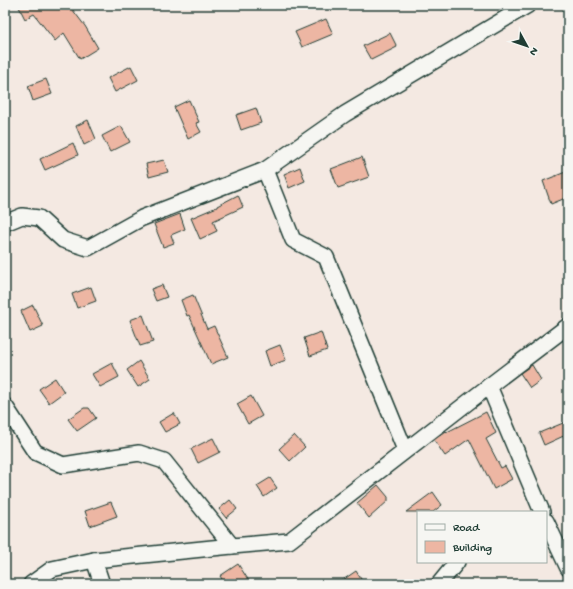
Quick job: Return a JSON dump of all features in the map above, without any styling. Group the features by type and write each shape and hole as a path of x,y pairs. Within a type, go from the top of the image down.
{"street":[{"path":"5,223 22,216 39,218 63,240 88,248 142,218 265,170 346,114 528,5"},
{"path":"265,170 293,240 326,257 405,450"},
{"path":"31,584 52,569 94,560 288,541 568,326"},
{"path":"489,386 537,510"},
{"path":"5,406 35,452 63,465 139,453 164,461 232,546"},
{"path":"547,523 568,568"},
{"path":"94,560 102,584"},
{"path":"439,584 456,563"}],"building":[{"path":"18,5 69,5 85,26 98,48 80,59 64,33 55,41 34,14 25,19"},
{"path":"326,19 333,34 302,47 295,32"},
{"path":"390,33 397,47 371,60 363,46"},
{"path":"131,66 138,80 115,92 108,78"},
{"path":"46,79 52,94 33,101 28,86"},
{"path":"189,100 199,122 196,123 201,132 188,139 174,107"},
{"path":"256,108 261,123 241,130 236,115"},
{"path":"88,120 96,139 84,145 76,126"},
{"path":"121,126 130,142 110,152 102,136"},
{"path":"73,143 78,155 45,170 40,159"},
{"path":"362,157 369,177 338,188 331,169"},
{"path":"164,160 168,172 149,177 146,164"},
{"path":"300,167 305,181 289,188 284,174"},
{"path":"568,171 568,197 551,204 543,181"},
{"path":"238,195 243,207 213,221 217,231 200,239 191,218 217,207"},
{"path":"180,214 185,229 171,235 174,243 163,247 154,224"},
{"path":"162,285 167,297 156,301 151,289"},
{"path":"91,287 96,301 77,308 72,294"},
{"path":"193,295 207,329 214,326 228,357 211,364 189,315 187,316 181,300"},
{"path":"33,305 43,326 30,332 21,311"},
{"path":"143,315 153,342 140,346 130,320"},
{"path":"321,332 327,350 310,356 304,338"},
{"path":"280,345 286,360 270,366 265,351"},
{"path":"139,361 150,379 138,387 127,370"},
{"path":"112,363 119,377 100,387 92,374"},
{"path":"532,365 541,380 530,388 520,373"},
{"path":"55,378 64,392 49,403 39,389"},
{"path":"251,396 262,416 248,424 237,404"},
{"path":"84,408 89,408 96,418 77,431 68,419"},
{"path":"486,412 496,433 486,439 501,468 505,466 512,479 494,489 469,439 445,456 434,440 446,431 447,432"},
{"path":"174,413 180,424 165,432 159,422"},
{"path":"568,421 568,434 544,445 539,433"},
{"path":"294,435 305,447 290,461 279,449"},
{"path":"213,438 220,452 198,463 191,449"},
{"path":"270,478 277,488 264,497 257,486"},
{"path":"378,485 388,497 388,501 369,518 357,503"},
{"path":"433,492 442,505 434,511 406,512"},
{"path":"230,500 237,509 226,518 219,509"},
{"path":"111,502 117,516 90,526 85,511"},
{"path":"238,564 251,584 225,584 220,576"},
{"path":"356,571 364,584 337,584"}]}
